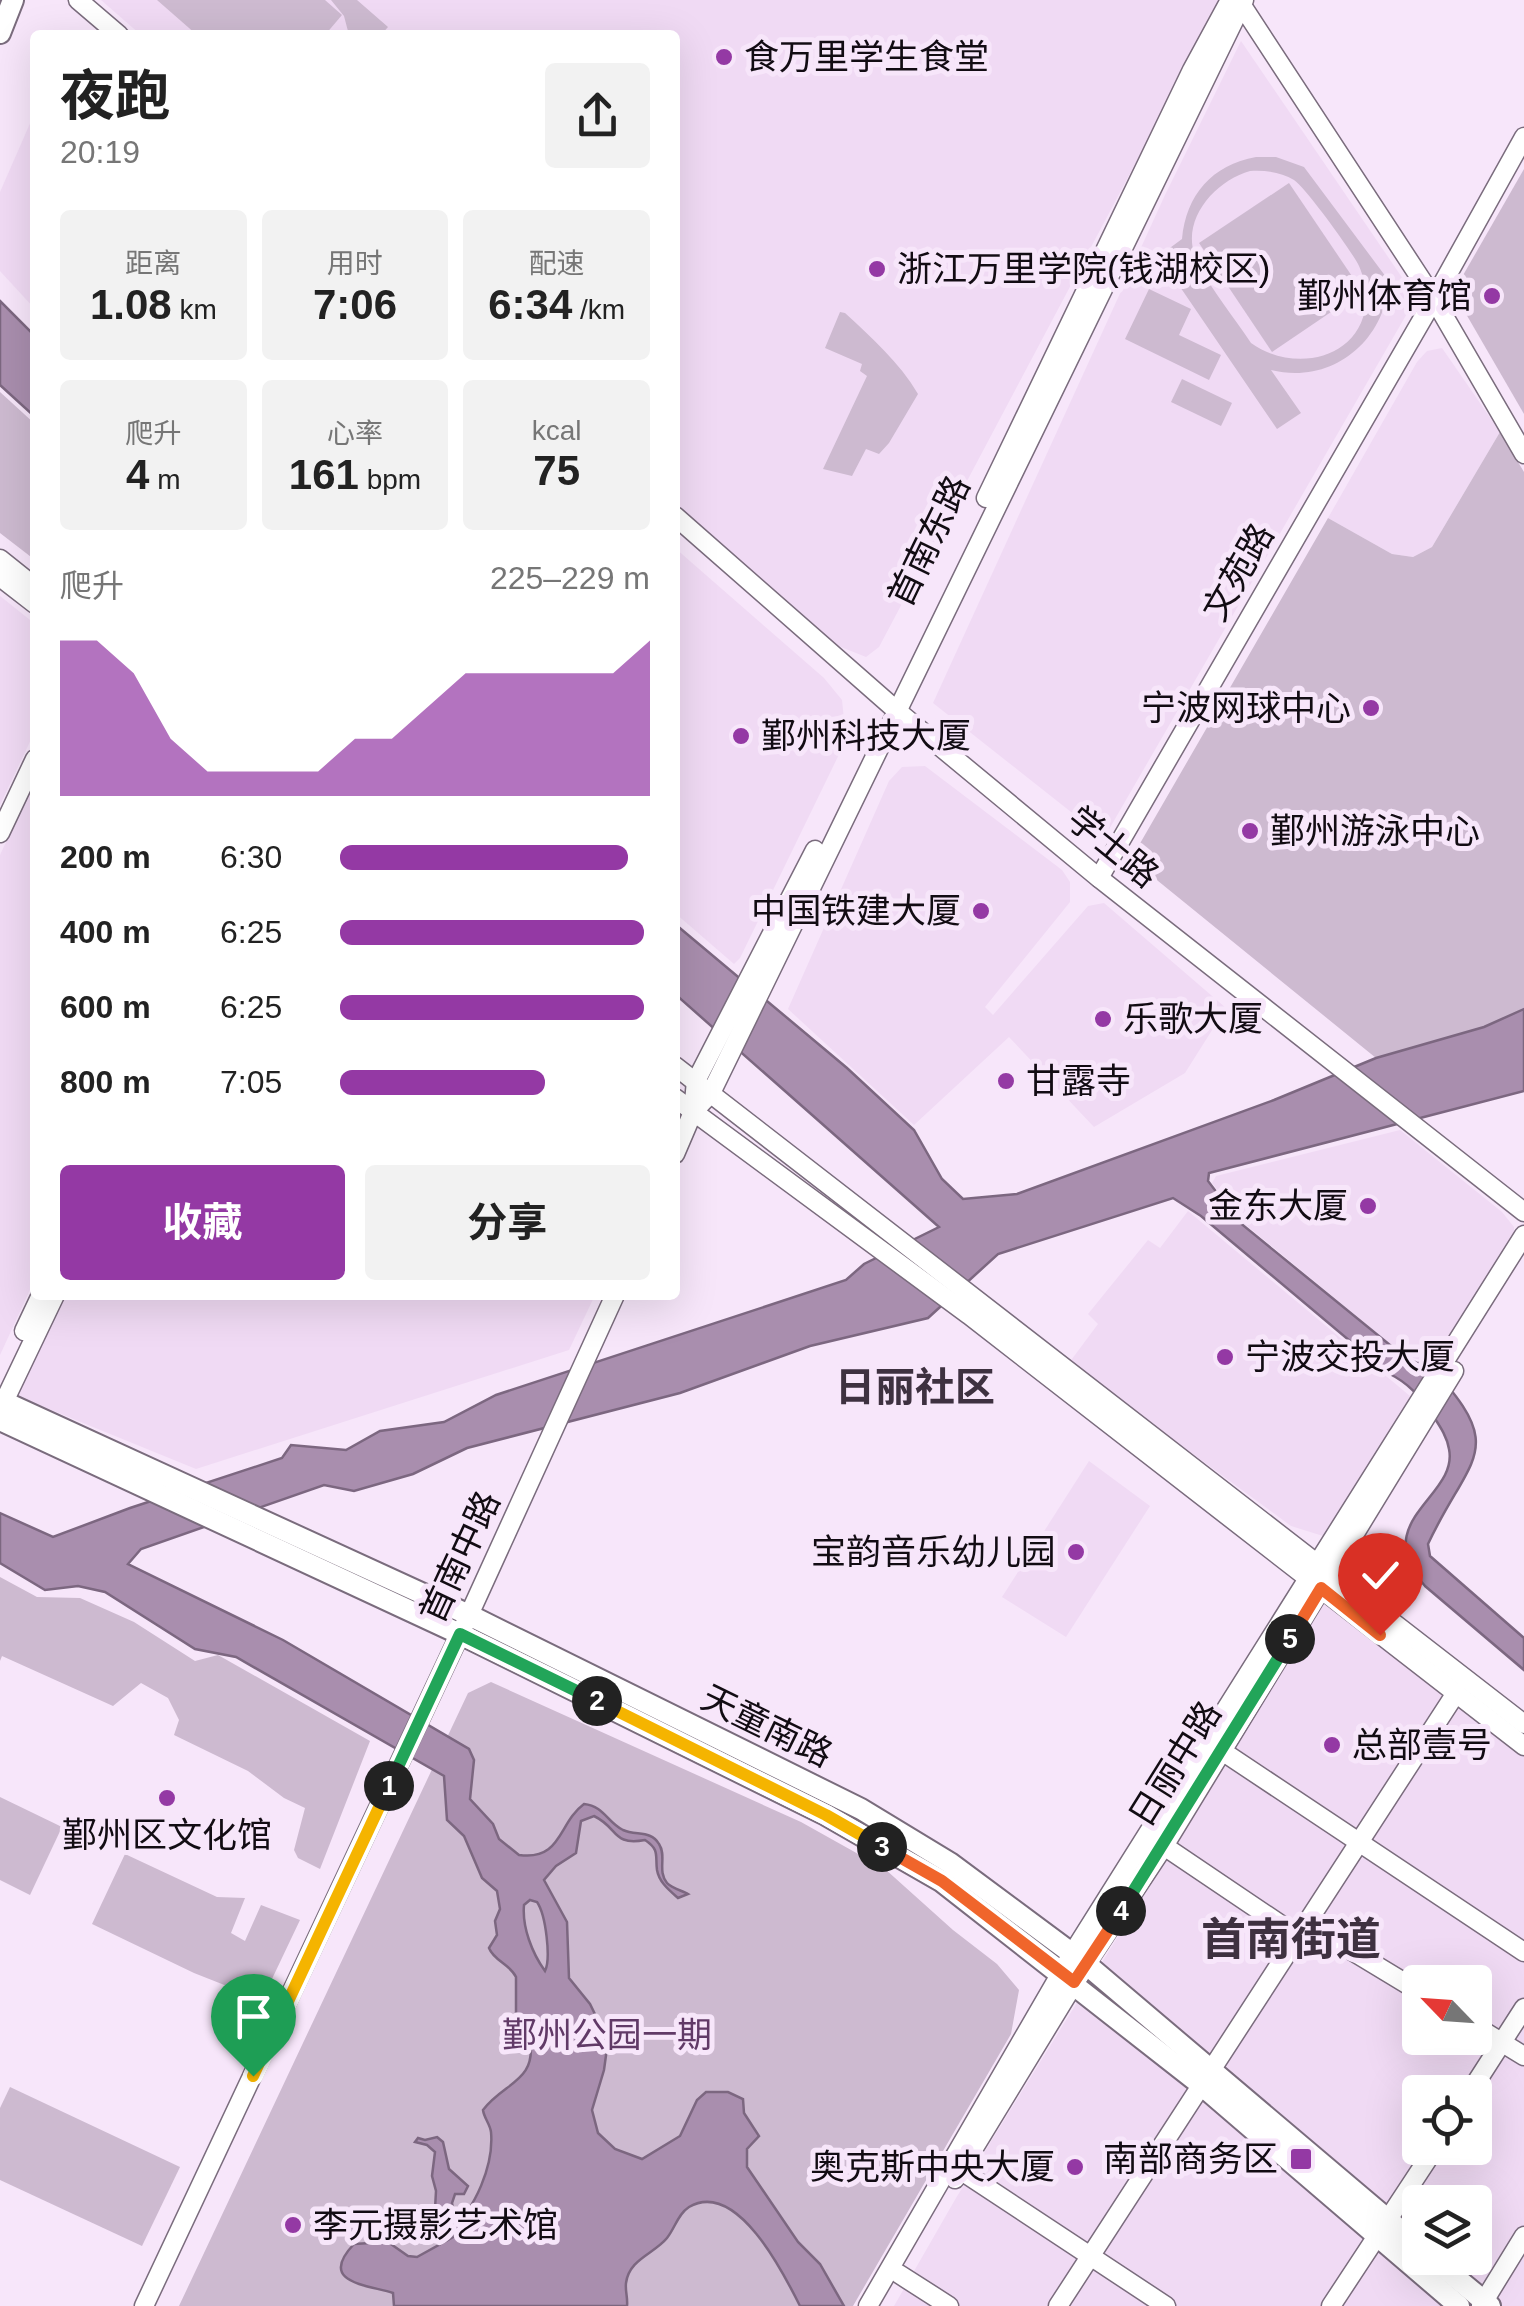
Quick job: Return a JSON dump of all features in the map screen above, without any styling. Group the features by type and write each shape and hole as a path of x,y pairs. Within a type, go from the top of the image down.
{"main road":[{"path":"0,33 14,0"},
{"path":"78,0 113,30"},
{"path":"1238,1 1434,299 1524,454"},
{"name":"首南东路","path":"704,1087 714,1049 758,978 891,706 1192,70 1238,1"},
{"name":"文苑路","path":"1098,878 1524,137"},
{"name":"学士路","path":"680,520 891,706 1098,878 1524,1212"},
{"path":"0,559 30,582"},
{"path":"0,577 30,600"},
{"path":"0,832 30,769"},
{"path":"680,1142 704,1087 718,1074 758,978"},
{"path":"680,1070 989,1309 1524,1746"},
{"path":"680,1102 1524,1724"},
{"path":"1451,1364 1524,1235"},
{"name":"日丽中路","path":"868,2306 1318,1575 1524,1256"},
{"path":"1,1403 39,1300"},
{"path":"1,1403 52,1300"},
{"name":"首南中路","path":"144,2306 613,1300"},
{"name":"天童南路","path":"1,1403 260,1521 465,1624 861,1809 950,1863 1383,2228 1458,2306"},
{"name":"天童南路","path":"1,1403 176,1502 465,1624"},
{"name":"日丽中路","path":"882,2306 1073,1968 1164,1846 1318,1575"},
{"path":"1058,2306 1456,1693"},
{"path":"1222,1750 1524,1952"},
{"path":"1164,1846 1301,1929 1402,1982"},
{"path":"1481,2075 1524,2008"},
{"path":"1492,2036 1524,2056"},
{"path":"1331,2306 1423,2165"},
{"path":"960,2170 1166,2306"},
{"name":"天童南路","path":"1383,2228 1402,2238"},
{"path":"1452,2275 1485,2304 1524,2236"},
{"path":"900,2274 949,2306"}],"shaded area":[{"name":"浙江万里学院(钱湖校区)","path":"101,0 1222,0 879,647 866,657 836,645 680,508 680,30 135,30"},
{"path":"1241,41 1416,298 1104,838 933,703 1165,195"},
{"path":"30,123 30,304 0,271 0,192"},
{"path":"0,301 30,331 30,412 0,385"},
{"path":"1442,348 1500,432 1432,547 1413,557 1392,554 1328,518 1417,362 1427,351"},
{"path":"680,552 824,678 842,700 846,740 734,964 680,917"},
{"path":"0,596 30,620 30,742 0,805"},
{"path":"925,766 1062,870 1070,882 1070,902 985,1007 993,1015 1088,906 1104,903 1226,1008 1185,1073 1094,1127 1009,1037 914,1125 788,1009 889,781 902,767"},
{"path":"30,791 30,1290 0,1355 0,855"},
{"path":"680,928 847,1068 914,1130 942,1179 963,1199 1017,1194 1274,1100 1376,1058 1484,1027 1524,1009 1524,1091 1209,1173 1208,1181 1239,1222 1401,1354 1417,1363 1427,1363 1453,1392 1475,1435 1475,1453 1428,1544 1430,1556 1524,1638 1524,1670 1425,1586 1410,1563 1406,1544 1410,1526 1448,1466 1446,1440 1427,1407 1408,1386 1201,1216 1173,1198 998,1254 928,1318 810,1346 680,1393 467,1448 413,1474 354,1491 324,1485 141,1549 128,1564 283,1640 469,1749 474,1760 470,1799 493,1824 499,1839 519,1855 533,1855 552,1847 584,1804 596,1808 623,1830 656,1840 661,1849 664,1878 688,1894 678,1898 662,1882 650,1844 621,1838 594,1816 581,1821 576,1853 544,1880 567,1922 569,1978 590,2004 608,2041 592,2110 598,2133 615,2149 642,2159 680,2136 697,2100 706,2092 728,2092 743,2099 744,2113 759,2136 747,2149 747,2167 798,2242 820,2264 844,2306 800,2306 756,2234 724,2206 707,2202 685,2210 662,2244 632,2268 626,2283 627,2306 394,2306 393,2293 361,2285 344,2275 344,2257 354,2244 388,2242 408,2256 417,2257 453,2237 451,2228 468,2210 486,2172 491,2132 483,2110 524,2073 531,2053 530,2039 516,2033 516,1977 489,1948 497,1935 497,1891 482,1878 464,1836 447,1820 444,1776 236,1657 195,1649 105,1592 78,1586 45,1590 0,1563 0,1513 53,1537 282,1458 291,1445 346,1450 380,1431 444,1422 496,1395 846,1280 864,1264 939,1227 680,998","holes":["530,1900 537,1902 548,1957 545,1971 526,1931 524,1905"]},
{"path":"1400,1130 1502,1212 1514,1227 1514,1244 1437,1364 1409,1357 1393,1346 1241,1221 1212,1183 1216,1176"},
{"path":"1188,1211 1416,1401 1323,1536 1291,1526 1069,1363 1098,1324 1088,1314 1148,1240 1160,1248"},
{"path":"64,1300 593,1300 569,1350 196,1469 17,1396"},
{"name":"宝韵音乐幼儿园","path":"1089,1461 1150,1506 1066,1637 1002,1597"},
{"name":"南部商务区","path":"1325,1602 1524,1756 1524,2306 894,2306 956,2198"},
{"path":"437,2137 443,2142 449,2169 468,2186 464,2194 455,2194 454,2213 446,2221 435,2209 435,2152 415,2142 418,2138"}],"green space":[{"path":"157,0 325,0 342,15 329,30 191,30"},
{"path":"331,0 357,0 388,27 348,30 344,16"},
{"path":"1276,157 1304,167 1389,281 1377,323 1351,354 1314,371 1271,370 1301,413 1277,429 1159,256 1182,239 1189,209 1204,184 1240,161","holes":["1250,171 1284,175 1300,185 1361,270 1366,300 1361,324 1351,339 1321,356 1285,357 1251,343 1198,263 1192,233 1203,206 1224,184"]},
{"name":"鄞州体育馆","path":"1524,169 1524,414 1462,307 1458,284"},
{"path":"1289,183 1362,291 1272,352 1199,243"},
{"path":"1149,289 1191,309 1179,335 1221,355 1209,380 1125,339"},
{"path":"840,312 884,351 918,394 889,443 879,454 866,449 852,476 823,469 867,376 860,371 862,364 825,348"},
{"path":"1182,379 1232,403 1221,426 1171,402"},
{"path":"0,392 30,419 30,556 0,533"},
{"name":"宁波网球中心","path":"1500,432 1524,472 1524,1009 1484,1027 1376,1058 1131,859 1328,518 1392,554 1413,557 1432,547"},
{"path":"0,1577 37,1597 80,1598 134,1622 195,1661 218,1655 370,1741 320,1869 298,1858 294,1850 305,1808 284,1798 248,1771 174,1735 179,1720 168,1698 141,1683 113,1706 2,1656 0,1661"},
{"name":"鄞州公园一期","path":"491,1682 801,1822 885,1869 997,1964 1019,1990 1011,2034 853,2306 179,2306 468,1693"},
{"path":"0,1797 62,1827 30,1895 0,1880"},
{"path":"125,1854 217,1897 245,1898 231,1933 245,1941 261,1905 300,1920 262,2000 194,1973 92,1924"},
{"path":"10,2087 180,2167 142,2246 0,2180 0,2108"}],"place":[{"name":"食万里学生食堂","path":"724,57"},
{"name":"浙江万里学院(钱湖校区)","path":"877,269"},
{"name":"鄞州体育馆","path":"1492,296"},
{"name":"宁波网球中心","path":"1371,708"},
{"name":"鄞州科技大厦","path":"741,736"},
{"name":"鄞州游泳中心","path":"1250,831"},
{"name":"中国铁建大厦","path":"981,911"},
{"name":"乐歌大厦","path":"1103,1019"},
{"name":"甘露寺","path":"1006,1081"},
{"name":"金东大厦","path":"1368,1206"},
{"name":"宁波交投大厦","path":"1225,1357"},
{"name":"宝韵音乐幼儿园","path":"1076,1552"},
{"name":"总部壹号","path":"1332,1745"},
{"name":"鄞州区文化馆","path":"167,1798"},
{"name":"南部商务区","path":"1301,2159"},
{"name":"奥克斯中央大厦","path":"1075,2167"},
{"name":"李元摄影艺术馆","path":"293,2225"}],"district":[{"name":"日丽社区","path":"915,1387"},
{"name":"首南街道","path":"1291,1939"}],"route":[{"path":"253,2076 460,1634 826,1815 942,1881 1074,1982 1164,1846 1321,1588 1380,1635"}]}
